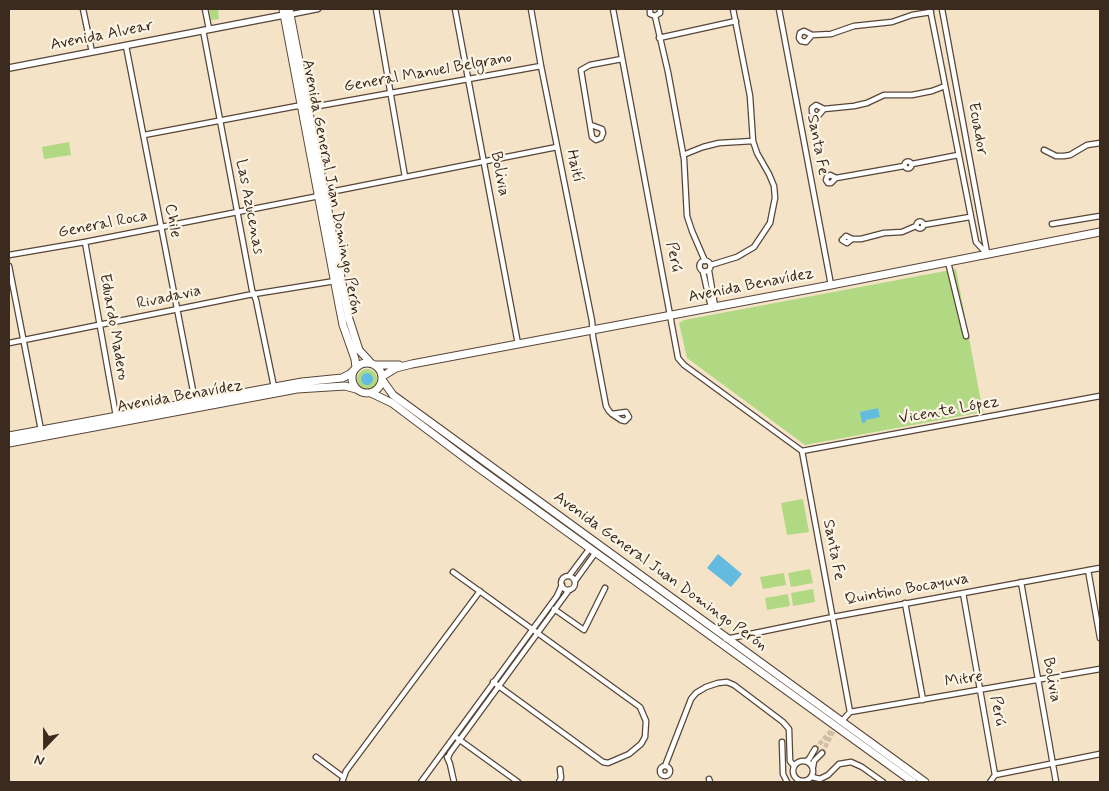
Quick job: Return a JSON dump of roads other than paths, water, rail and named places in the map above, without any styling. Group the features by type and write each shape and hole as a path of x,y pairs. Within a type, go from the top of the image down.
{"main road":[{"name":"Avenida General Juan Domingo Perón","path":"286,12 322,195 352,330 359,350 373,364"},
{"name":"Avenida General Juan Domingo Perón","path":"322,195 343,325 355,359 355,369"},
{"name":"Avenida Benavídez","path":"383,378 396,368 406,365 1100,232"},
{"path":"362,364 373,364 380,370 383,378 379,389 371,393 363,393 356,389 352,380 355,369 362,364"},
{"name":"Avenida Benavídez","path":"373,364 384,366 406,365"},
{"name":"Avenida Benavídez","path":"9,443 41,433 116,416 302,382 342,378 355,369"},
{"name":"Avenida General Juan Domingo Perón","path":"383,378 393,395 727,638 913,782"},
{"name":"Avenida Benavídez","path":"9,436 41,433 297,390 346,386 356,389"},
{"name":"Avenida General Juan Domingo Perón","path":"371,393 388,400 469,461 720,642 925,782"}],"street":[{"path":"83,9 92,52"},
{"name":"Las Azucenas","path":"205,9 206,30 220,122 274,387"},
{"name":"Avenida Alvear","path":"9,68 206,30 286,12 318,9"},
{"path":"376,9 405,177"},
{"name":"Bolivia","path":"455,9 518,344"},
{"name":"Haití","path":"531,9 592,321 606,406 612,414"},
{"name":"Perú","path":"613,9 671,315 676,352 684,365 802,451"},
{"path":"650,9 650,14 655,16"},
{"path":"655,16 660,13 660,9"},
{"path":"706,271 711,265 747,253 761,238 772,217 775,198 774,186 753,141 750,96 733,9"},
{"name":"Santa Fe","path":"779,9 831,285"},
{"name":"Ecuador","path":"942,9 987,254"},
{"path":"812,35 830,34 854,26 892,22 931,11 970,217 976,242 987,254"},
{"path":"655,16 668,72 683,155 687,216 704,261"},
{"path":"659,38 736,22"},
{"name":"Chile","path":"126,46 195,401"},
{"path":"591,125 581,70 590,65 622,59"},
{"name":"General Manuel Belgrano","path":"144,135 541,66"},
{"path":"824,109 862,105 884,96 912,95 945,86"},
{"path":"683,155 718,143 753,141"},
{"path":"1044,150 1056,156 1064,156 1070,155 1087,145 1100,143"},
{"name":"General Roca","path":"9,255 85,242 557,147"},
{"path":"836,178 904,166 907,161 912,164 958,154"},
{"path":"1052,224 1100,216"},
{"path":"852,239 862,239 880,233 902,232 916,226 919,222 923,225 970,217"},
{"name":"Eduardo Madero","path":"85,242 116,416"},
{"path":"704,261 708,261 711,265"},
{"path":"704,261 700,266 706,271 713,307"},
{"path":"948,262 966,336"},
{"path":"9,266 41,433"},
{"name":"Rivadavia","path":"9,342 335,281"},
{"name":"Vicente López","path":"802,451 1100,396"},
{"name":"Santa Fe","path":"802,451 850,712"},
{"path":"420,782 557,596 563,579 569,576 593,550"},
{"path":"448,758 537,632 574,586 593,550"},
{"name":"Quintino Bocayuva","path":"720,642 727,638 833,617 1100,568"},
{"path":"1088,570 1100,638"},
{"path":"453,572 640,707 646,721 645,737 641,744 629,754 603,762 493,682"},
{"path":"569,576 575,581"},
{"name":"Bolivia","path":"1021,582 1056,782"},
{"path":"562,585 564,589 569,590"},
{"path":"554,609 584,630 606,588"},
{"path":"316,757 343,779 480,592"},
{"name":"Perú","path":"963,593 995,775"},
{"path":"905,603 923,700"},
{"name":"Mitre","path":"850,712 1100,669"},
{"path":"665,766 691,699 696,693 718,682 727,682 734,685 783,722 789,729 790,761 794,766 795,776 803,782 812,776 814,761 822,753"},
{"path":"839,723 850,712"},
{"path":"454,736 518,782"},
{"path":"782,742 782,767 786,781 795,776"},
{"path":"794,766 799,762 809,759 815,748"},
{"path":"442,754 448,758 454,782"},
{"path":"990,782 995,775 1100,754"},
{"path":"806,761 813,767"},
{"path":"812,776 816,779 823,778 839,764 851,762 862,767 883,782"},
{"path":"559,782 561,778 560,769"}],"water":[{"path":"365,373 369,373 373,379 369,385 365,385 361,381 361,377"},
{"path":"878,408 880,417 866,420 866,422 862,423 860,412"},
{"path":"718,554 742,574 731,587 707,568"}],"tunnel":[{"path":"822,753 836,726"},
{"path":"815,749 832,730"}]}
